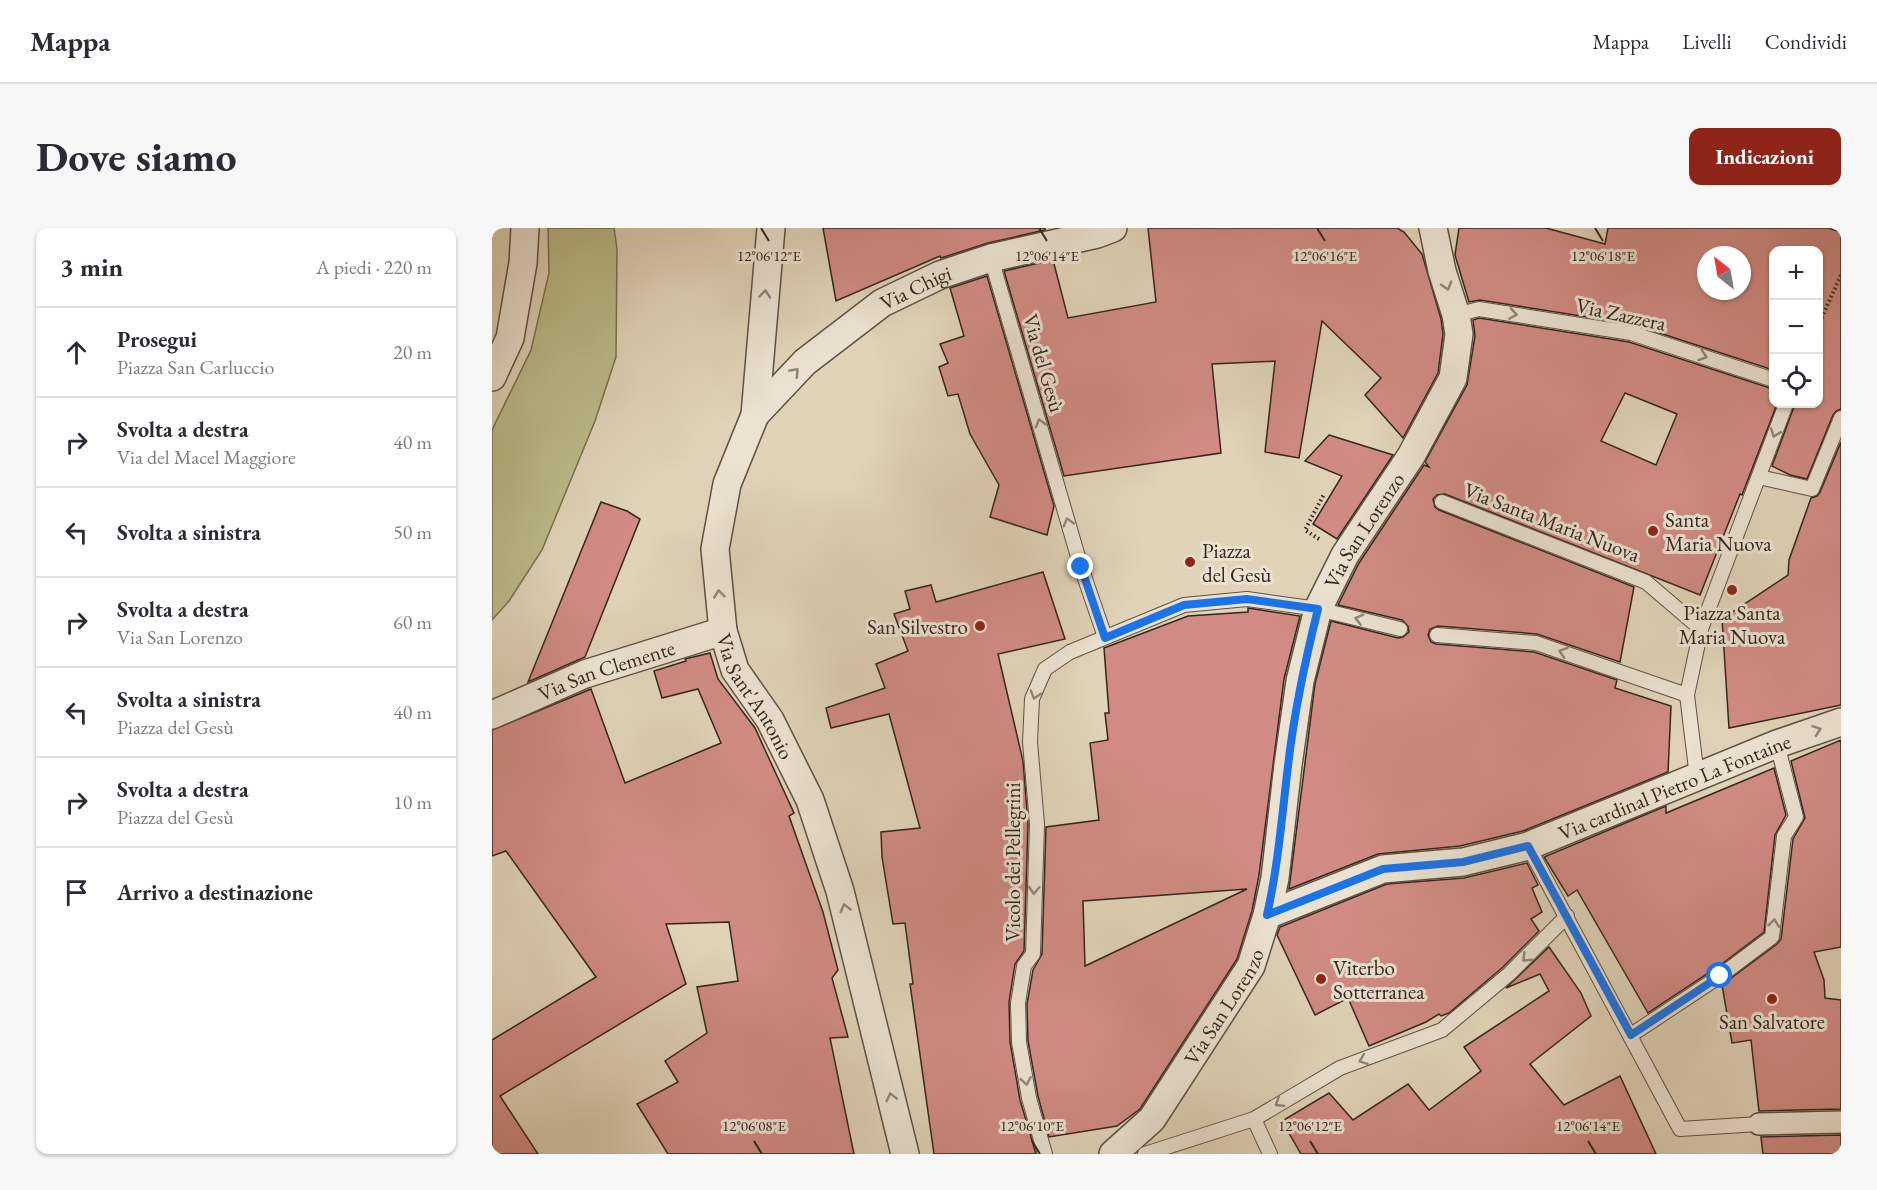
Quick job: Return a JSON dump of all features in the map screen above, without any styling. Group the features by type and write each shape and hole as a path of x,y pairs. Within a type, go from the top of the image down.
{"street":[{"path":"492,377 510,338 523,263 525,228"},
{"name":"Via Sant'Antonio","path":"771,228 755,415 727,484 715,549 723,631 735,670 770,720 810,800 840,891 905,1154"},
{"name":"Via Chigi","path":"755,415 805,362 882,303 940,275 991,258 1097,234 1113,228"},
{"name":"Via San Lorenzo","path":"1113,1154 1152,1119 1251,966 1267,915 1275,878 1300,681 1318,609 1345,555 1412,456 1453,378 1459,334 1432,228"},
{"name":"Via San Clemente","path":"492,715 585,674 723,631"},
{"name":"Via cardinal Pietro La Fontaine","path":"1267,915 1383,869 1463,862 1528,846 1777,744 1841,722"},
{"path":"1759,1124 1841,1122"}],"lane":[{"name":"Via del Gesù","path":"991,258 1081,567 1105,638"},
{"name":"Via Zazzera","path":"1456,315 1479,309 1631,333 1769,379"},
{"path":"1697,777 1687,694 1701,629 1785,408"},
{"path":"1759,477 1812,489 1841,418"},
{"name":"Via Santa Maria Nuova","path":"1442,502 1646,582 1701,629"},
{"path":"1105,638 1184,605 1247,599 1318,609 1400,629"},
{"path":"1437,635 1536,643 1687,694"},
{"name":"Vicolo dei Pellegrini","path":"1045,1154 1029,1098 1019,1032 1018,1003 1024,966 1033,954 1037,824 1030,742 1032,699 1045,669 1070,652 1105,638"},
{"path":"1631,1035 1720,976 1773,937 1784,836 1796,817 1777,744"},
{"path":"1528,846 1680,1129 1759,1124"},
{"path":"1145,1154 1254,1119 1340,1068 1442,1030 1509,974 1567,916"},
{"path":"1254,1119 1270,1154"}],"path":[{"path":"1823,315 1841,275"},
{"path":"1324,494 1305,530 1345,555"}],"shaded area":[{"path":"548,228 614,228 617,249 616,357 595,421 542,550 509,601 492,620 492,430 531,350 549,273"}],"building":[{"path":"823,228 1045,228 1045,230 988,243 941,258 940,256 836,301"},
{"path":"1148,228 1397,228 1404,232 1422,254 1441,319 1443,334 1438,373 1403,438 1365,395 1381,378 1322,321 1299,458 1265,452 1275,361 1212,364 1221,453 1064,476 1004,271 1053,260 1068,318 1156,302"},
{"path":"1459,228 1546,228 1605,244 1608,228 1828,228 1841,232 1841,409 1833,415 1807,479 1790,475 1772,466 1794,408 1823,408 1823,246 1769,246 1769,369 1632,324 1480,300 1469,302 1455,255"},
{"path":"987,276 1054,506 1047,535 990,517 999,485 970,434 958,394 948,396 939,367 948,363 940,344 964,336 950,288"},
{"path":"1479,318 1629,342 1769,388 1769,408 1775,408 1700,595 1445,494 1437,495 1433,499 1435,507 1439,510 1634,587 1620,662 1537,634 1438,626 1430,629 1428,635 1431,642 1436,644 1534,652 1617,680 1615,688 1671,706 1668,772 1523,831 1460,846 1378,854 1289,889 1315,684 1331,621 1398,638 1409,632 1408,626 1402,620 1338,605 1359,563 1424,465 1429,467 1425,462 1467,385 1475,336 1473,320","holes":["1625,393 1677,414 1656,465 1601,441"]},
{"path":"1329,435 1393,455 1337,539 1313,524 1342,476 1305,461"},
{"path":"1841,442 1841,705 1729,728 1722,619 1788,575 1789,560 1811,498 1820,492"},
{"path":"601,502 627,511 640,519 585,657 528,682"},
{"path":"1043,572 1065,639 998,654 1023,761 1028,824 1024,951 1015,964 1009,1002 1010,1042 1020,1100 1036,1154 934,1154 910,984 913,984 905,923 893,924 882,857 881,832 920,828 889,714 831,728 826,708 885,688 876,664 908,651 894,614 910,609 905,591 931,585 936,602"},
{"path":"1248,608 1300,616 1284,679 1259,875 1252,911 1237,959 1140,1109 1117,1126 1049,1137 1038,1096 1028,1041 1027,1004 1033,970 1042,954 1046,827 1099,820 1090,743 1108,740 1105,713 1109,713 1104,648 1188,616 1248,612","holes":["1247,889 1085,966 1083,901"]},
{"path":"710,653 718,679 755,728 794,813 789,816 823,912 838,970 832,978 848,1037 830,1038 854,1154 668,1154 637,1104 678,1082 665,1061 707,1033 697,987 738,981 729,922 666,924 686,984 500,1096 538,1154 492,1154 492,1040 596,977 506,851 492,856 492,730 591,689 625,783 721,743 698,689 662,698 654,671 686,661 685,659"},
{"path":"1841,740 1841,947 1814,952 1824,980 1825,998 1841,1000 1841,1109 1759,1111 1751,1040 1732,1043 1722,985 1781,939 1793,839 1805,818 1791,761"},
{"path":"1774,768 1786,815 1775,835 1764,932 1719,966 1648,1013 1577,890 1568,896 1544,857 1666,806 1666,813"},
{"path":"1527,863 1538,885 1532,888 1542,912 1531,919 1539,931 1503,967 1449,1013 1441,1016 1439,1014 1426,1022 1369,1046 1348,998 1315,1015 1277,935 1280,927 1387,884 1464,878"},
{"path":"1549,947 1581,993 1591,1016 1530,1064 1564,1105 1620,1076 1656,1154 1301,1154 1282,1121 1329,1093 1353,1120 1408,1084 1429,1110 1481,1071 1464,1047 1549,991 1540,974 1506,988"},
{"path":"1841,1135 1841,1154 1763,1154 1761,1137"}],"place":[{"name":"Santa Maria Nuova","path":"1653,531"},
{"name":"Piazza del Gesù","path":"1190,562"},
{"name":"Piazza Santa Maria Nuova","path":"1732,590"},
{"name":"San Silvestro","path":"980,626"},
{"name":"Viterbo Sotterranea","path":"1321,979"},
{"name":"San Salvatore","path":"1772,999"}],"route":[{"path":"1081,567 1105,638 1184,605 1247,599 1318,609 1300,681 1275,878 1267,915 1383,869 1463,862 1528,846 1631,1035 1720,976"}]}
